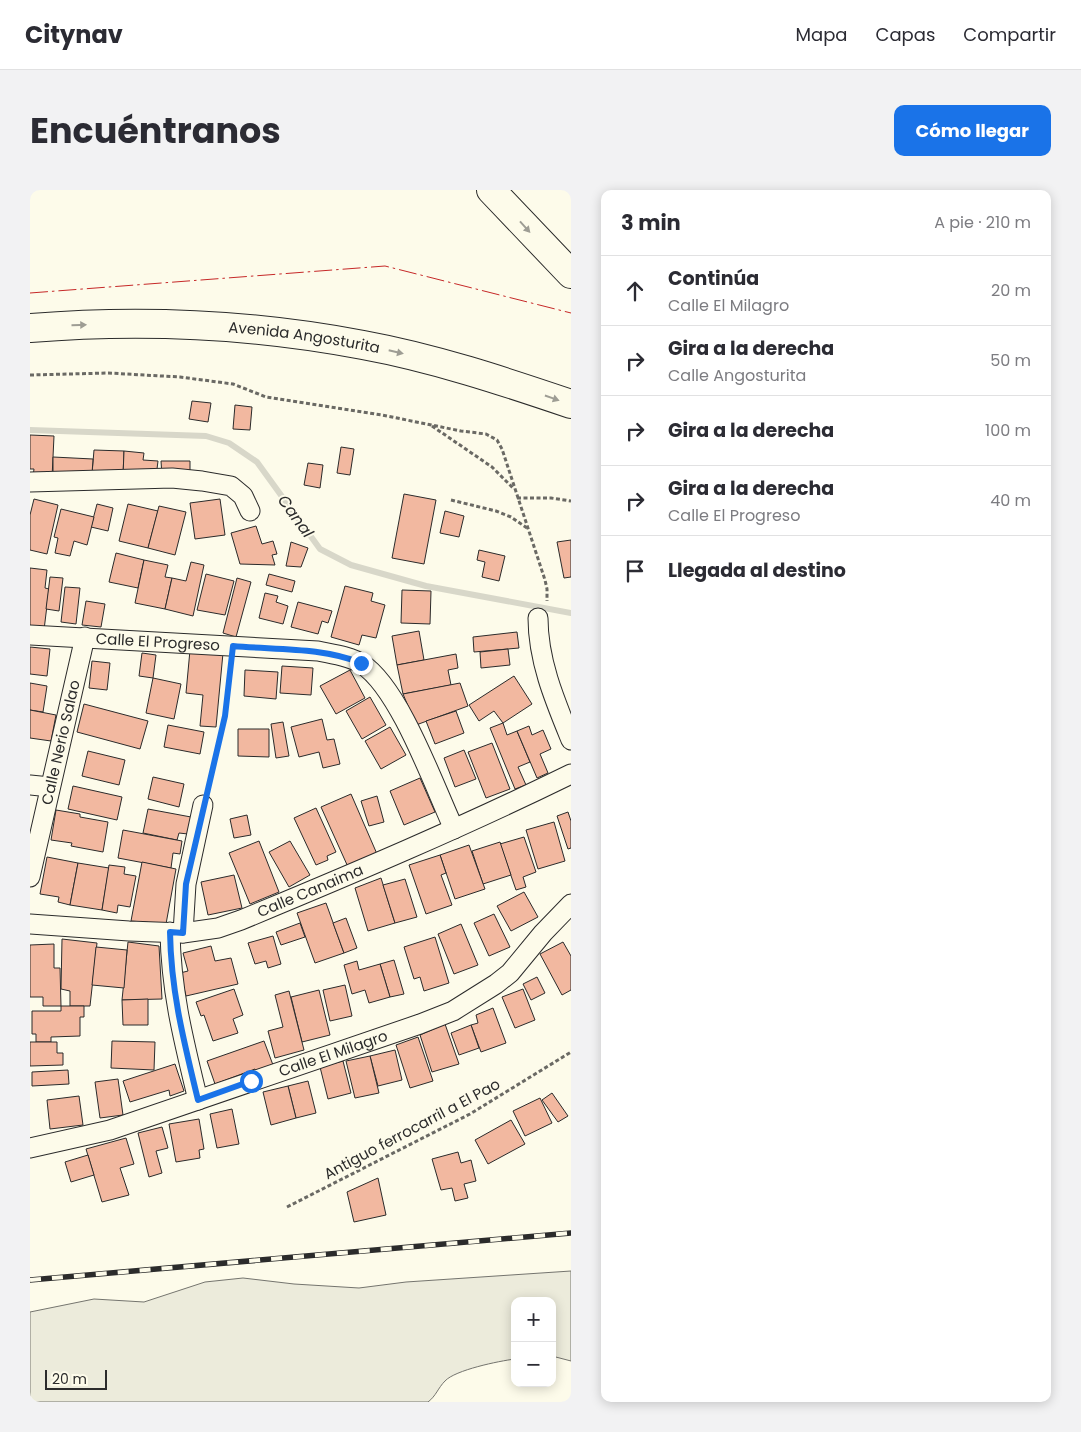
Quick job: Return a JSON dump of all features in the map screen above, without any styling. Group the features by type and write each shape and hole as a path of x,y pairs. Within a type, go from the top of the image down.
{"highway":[{"path":"492,190 571,274"},
{"name":"Avenida Angosturita","path":"30,328 144,323 215,326 294,334 364,345 441,363 571,404"}],"street":[{"path":"30,482 172,478 202,481 231,486 243,496 250,511"},
{"path":"542,611 539,641 545,670 550,688 571,740"},
{"name":"Calle El Progreso","path":"30,635 318,651 344,656 361,663 375,674 391,695 411,733 454,829"},
{"name":"Calle Nerio Salao","path":"30,877 85,638"},
{"name":"Calle Canaima","path":"30,924 129,931 176,932 218,928 241,920 454,829 571,774"},
{"path":"30,785 50,787"},
{"path":"198,1100 174,994 170,961 203,804"},
{"name":"Calle El Milagro","path":"30,1148 110,1130 453,1011 476,998 510,973 543,933 571,904"}],"path":[{"path":"30,375 108,373 180,377 233,384 266,397 486,434 497,440 547,589 542,611"},
{"path":"430,425 492,467 515,489"},
{"path":"518,498 551,498 571,501"},
{"path":"451,500 511,516 528,529"},
{"path":"203,804 225,716 233,646"},
{"name":"Antiguo ferrocarril a El Pao","path":"287,1207 470,1114 571,1052"}],"shaded area":[{"path":"571,1271 571,1361 556,1357 556,1297 511,1297 511,1360 478,1367 450,1377 428,1402 30,1402 30,1312 94,1299 144,1302 205,1282 243,1278 294,1284 359,1288 406,1282"}],"building":[{"path":"192,401 211,403 208,422 189,419"},
{"path":"235,405 252,407 250,430 233,429"},
{"path":"30,435 54,436 52,478 33,477 34,469 30,469"},
{"path":"341,447 354,449 350,475 337,473"},
{"path":"94,450 124,451 123,476 92,474"},
{"path":"124,451 144,453 143,460 158,461 157,469 150,469 150,477 123,476"},
{"path":"53,457 93,459 92,474 53,472"},
{"path":"161,461 190,461 190,476 162,476"},
{"path":"308,463 323,465 320,488 304,485"},
{"path":"404,494 436,500 424,564 392,558"},
{"path":"34,499 58,505 47,554 30,550 30,515"},
{"path":"220,499 225,535 195,539 190,503"},
{"path":"97,504 113,508 108,531 91,527"},
{"path":"128,504 158,511 148,548 119,541"},
{"path":"159,506 186,512 175,555 148,548"},
{"path":"61,509 94,517 87,545 74,541 70,556 55,553 58,538 54,537"},
{"path":"445,511 464,516 459,537 440,533"},
{"path":"256,526 262,544 273,541 277,554 272,555 275,565 240,564 231,533"},
{"path":"571,540 571,577 564,578 557,542"},
{"path":"291,542 308,548 301,567 286,566"},
{"path":"479,550 505,556 499,581 482,577 485,562 477,560"},
{"path":"116,553 144,560 138,588 109,582"},
{"path":"144,560 168,565 165,577 172,578 165,609 135,603"},
{"path":"191,562 204,565 193,616 165,609 172,578 186,581"},
{"path":"30,568 47,570 45,588 49,589 44,630 30,628"},
{"path":"206,574 234,581 225,615 197,610"},
{"path":"269,574 295,581 292,592 266,585"},
{"path":"50,577 63,578 59,611 46,609"},
{"path":"237,578 251,582 236,637 223,633"},
{"path":"345,586 373,593 371,601 385,605 376,638 362,635 359,645 331,637"},
{"path":"65,587 80,588 76,624 61,622"},
{"path":"402,590 431,591 430,624 401,623"},
{"path":"265,593 278,596 276,602 288,606 283,624 259,618"},
{"path":"86,601 105,604 101,627 82,625"},
{"path":"298,602 332,611 328,623 322,621 318,634 291,627"},
{"path":"419,631 424,660 397,665 392,636"},
{"path":"517,632 519,648 474,652 473,637"},
{"path":"30,647 50,649 47,676 30,674"},
{"path":"508,649 510,665 481,668 480,652"},
{"path":"190,650 223,653 216,727 200,726 203,695 186,693"},
{"path":"142,653 156,655 153,678 139,676"},
{"path":"456,654 458,668 448,670 451,685 403,694 397,665"},
{"path":"92,661 110,663 107,690 89,688"},
{"path":"282,666 313,668 311,695 280,693"},
{"path":"245,670 278,672 276,699 244,696"},
{"path":"350,670 365,698 336,714 320,686"},
{"path":"514,676 532,704 503,723 494,711 479,721 469,705"},
{"path":"153,678 181,684 174,719 146,713"},
{"path":"30,683 47,686 43,712 30,710"},
{"path":"460,683 468,706 416,725 403,694"},
{"path":"370,697 386,725 362,739 346,711"},
{"path":"84,704 148,721 140,749 77,732"},
{"path":"30,710 56,715 51,741 30,738"},
{"path":"456,711 464,733 435,744 426,721"},
{"path":"322,719 327,740 334,739 340,764 323,768 319,752 299,757 291,727"},
{"path":"283,722 289,756 276,758 271,724"},
{"path":"503,723 507,735 517,731 530,762 518,767 526,785 515,789 490,728"},
{"path":"168,725 204,732 200,754 164,747"},
{"path":"529,726 532,735 543,730 551,749 540,754 548,773 537,778 517,731"},
{"path":"390,727 406,755 381,769 365,741"},
{"path":"238,729 269,729 269,757 238,756"},
{"path":"492,743 510,789 486,798 468,752"},
{"path":"464,750 476,779 455,787 444,758"},
{"path":"88,751 125,760 119,785 82,776"},
{"path":"153,777 184,784 179,807 148,799"},
{"path":"420,778 435,812 404,825 390,791"},
{"path":"73,786 122,797 117,820 68,809"},
{"path":"351,794 377,854 348,867 321,807"},
{"path":"377,796 384,822 369,826 361,801"},
{"path":"316,808 336,852 327,856 328,860 316,865 294,818"},
{"path":"148,809 191,817 188,834 179,833 177,840 143,833"},
{"path":"56,810 108,822 103,852 71,846 72,843 51,840"},
{"path":"568,812 571,821 571,848 568,849 557,816"},
{"path":"247,815 251,835 234,838 230,819"},
{"path":"554,822 565,861 538,869 526,830"},
{"path":"123,830 182,841 180,854 173,853 171,868 118,858"},
{"path":"524,837 536,872 523,877 526,887 516,890 500,844"},
{"path":"259,841 279,892 250,904 229,853"},
{"path":"290,841 310,875 289,887 269,852"},
{"path":"500,842 511,875 483,884 472,851"},
{"path":"469,845 485,889 455,899 440,855"},
{"path":"440,855 446,873 441,875 452,905 426,914 409,865"},
{"path":"47,857 78,863 70,905 58,902 59,897 40,894"},
{"path":"142,862 176,869 166,924 131,921"},
{"path":"78,863 109,868 102,910 70,905"},
{"path":"109,865 125,867 124,874 136,876 130,907 118,905 117,913 102,910"},
{"path":"234,875 242,908 208,915 201,882"},
{"path":"381,878 395,923 368,931 355,888"},
{"path":"405,879 417,917 395,923 383,885"},
{"path":"524,892 538,917 511,931 497,906"},
{"path":"326,903 344,953 315,963 297,913"},
{"path":"494,914 510,947 489,956 474,923"},
{"path":"346,918 357,948 344,953 333,923"},
{"path":"300,923 305,937 281,945 276,932"},
{"path":"461,924 478,965 454,974 438,934"},
{"path":"273,936 281,964 268,968 266,961 255,964 248,943"},
{"path":"435,937 449,983 424,991 420,977 414,979 404,947"},
{"path":"62,939 97,943 90,1006 70,1006 70,991 61,989"},
{"path":"128,942 159,946 162,999 122,1000"},
{"path":"563,942 571,956 571,990 562,995 540,954"},
{"path":"54,944 54,968 60,968 61,1006 43,1006 43,997 30,997 30,945"},
{"path":"211,946 215,961 231,958 238,984 186,996 180,973 188,971 183,953"},
{"path":"96,947 127,950 124,988 92,985"},
{"path":"394,960 404,994 390,997 380,964"},
{"path":"357,961 359,970 380,964 390,997 369,1003 365,990 352,994 344,965"},
{"path":"537,977 545,993 531,1000 523,984"},
{"path":"345,985 352,1016 330,1021 323,990"},
{"path":"234,989 243,1015 233,1019 238,1033 213,1041 204,1015 201,1016 196,1002"},
{"path":"523,989 535,1020 515,1028 502,997"},
{"path":"319,990 330,1035 302,1042 291,997"},
{"path":"289,991 304,1050 275,1058 268,1031 283,1027 275,995"},
{"path":"148,999 148,1025 123,1025 122,1000"},
{"path":"61,1006 84,1006 84,1017 80,1017 80,1036 51,1037 51,1042 36,1042 36,1034 32,1034 32,1011 61,1011"},
{"path":"493,1008 506,1043 481,1052 471,1025 478,1023 476,1015"},
{"path":"445,1024 459,1064 432,1072 420,1035"},
{"path":"471,1025 479,1048 459,1055 451,1033"},
{"path":"418,1037 433,1081 410,1088 396,1045"},
{"path":"112,1041 155,1042 154,1070 111,1068"},
{"path":"264,1041 273,1065 256,1071 255,1069 215,1084 207,1061"},
{"path":"30,1042 57,1042 57,1053 63,1053 63,1065 30,1066"},
{"path":"395,1050 402,1080 378,1086 370,1056"},
{"path":"370,1056 379,1093 355,1098 346,1061"},
{"path":"343,1061 351,1093 328,1099 320,1067"},
{"path":"175,1064 184,1091 170,1096 169,1090 130,1102 123,1081"},
{"path":"68,1070 69,1084 32,1086 32,1072"},
{"path":"118,1079 123,1115 100,1118 95,1082"},
{"path":"308,1081 316,1113 296,1118 288,1086"},
{"path":"288,1086 296,1118 271,1125 263,1092"},
{"path":"552,1093 568,1116 558,1122 542,1100"},
{"path":"79,1096 83,1125 50,1129 47,1100"},
{"path":"540,1098 552,1123 525,1136 513,1111"},
{"path":"232,1109 239,1144 217,1148 210,1114"},
{"path":"199,1119 204,1149 199,1150 200,1158 176,1162 169,1124"},
{"path":"511,1120 525,1144 488,1164 475,1140"},
{"path":"162,1127 168,1148 156,1151 162,1173 149,1177 138,1133"},
{"path":"126,1138 134,1164 120,1168 129,1195 102,1202 86,1149"},
{"path":"458,1152 461,1163 471,1160 476,1181 464,1184 468,1198 455,1201 452,1188 441,1190 432,1159"},
{"path":"88,1155 94,1175 71,1182 65,1162"},
{"path":"378,1178 386,1215 354,1222 347,1192"}],"waterway":[{"name":"Canal","path":"30,430 206,436 229,443 257,462 320,549 351,565 426,586 571,613"}],"railway":[{"path":"30,1280 571,1233"}],"power":[{"path":"30,293 385,266 571,313"}],"route":[{"path":"251,1081 198,1100 180,1026 170,961 170,932 183,933 189,863 225,716 233,646 318,651 344,656 361,663"}]}
